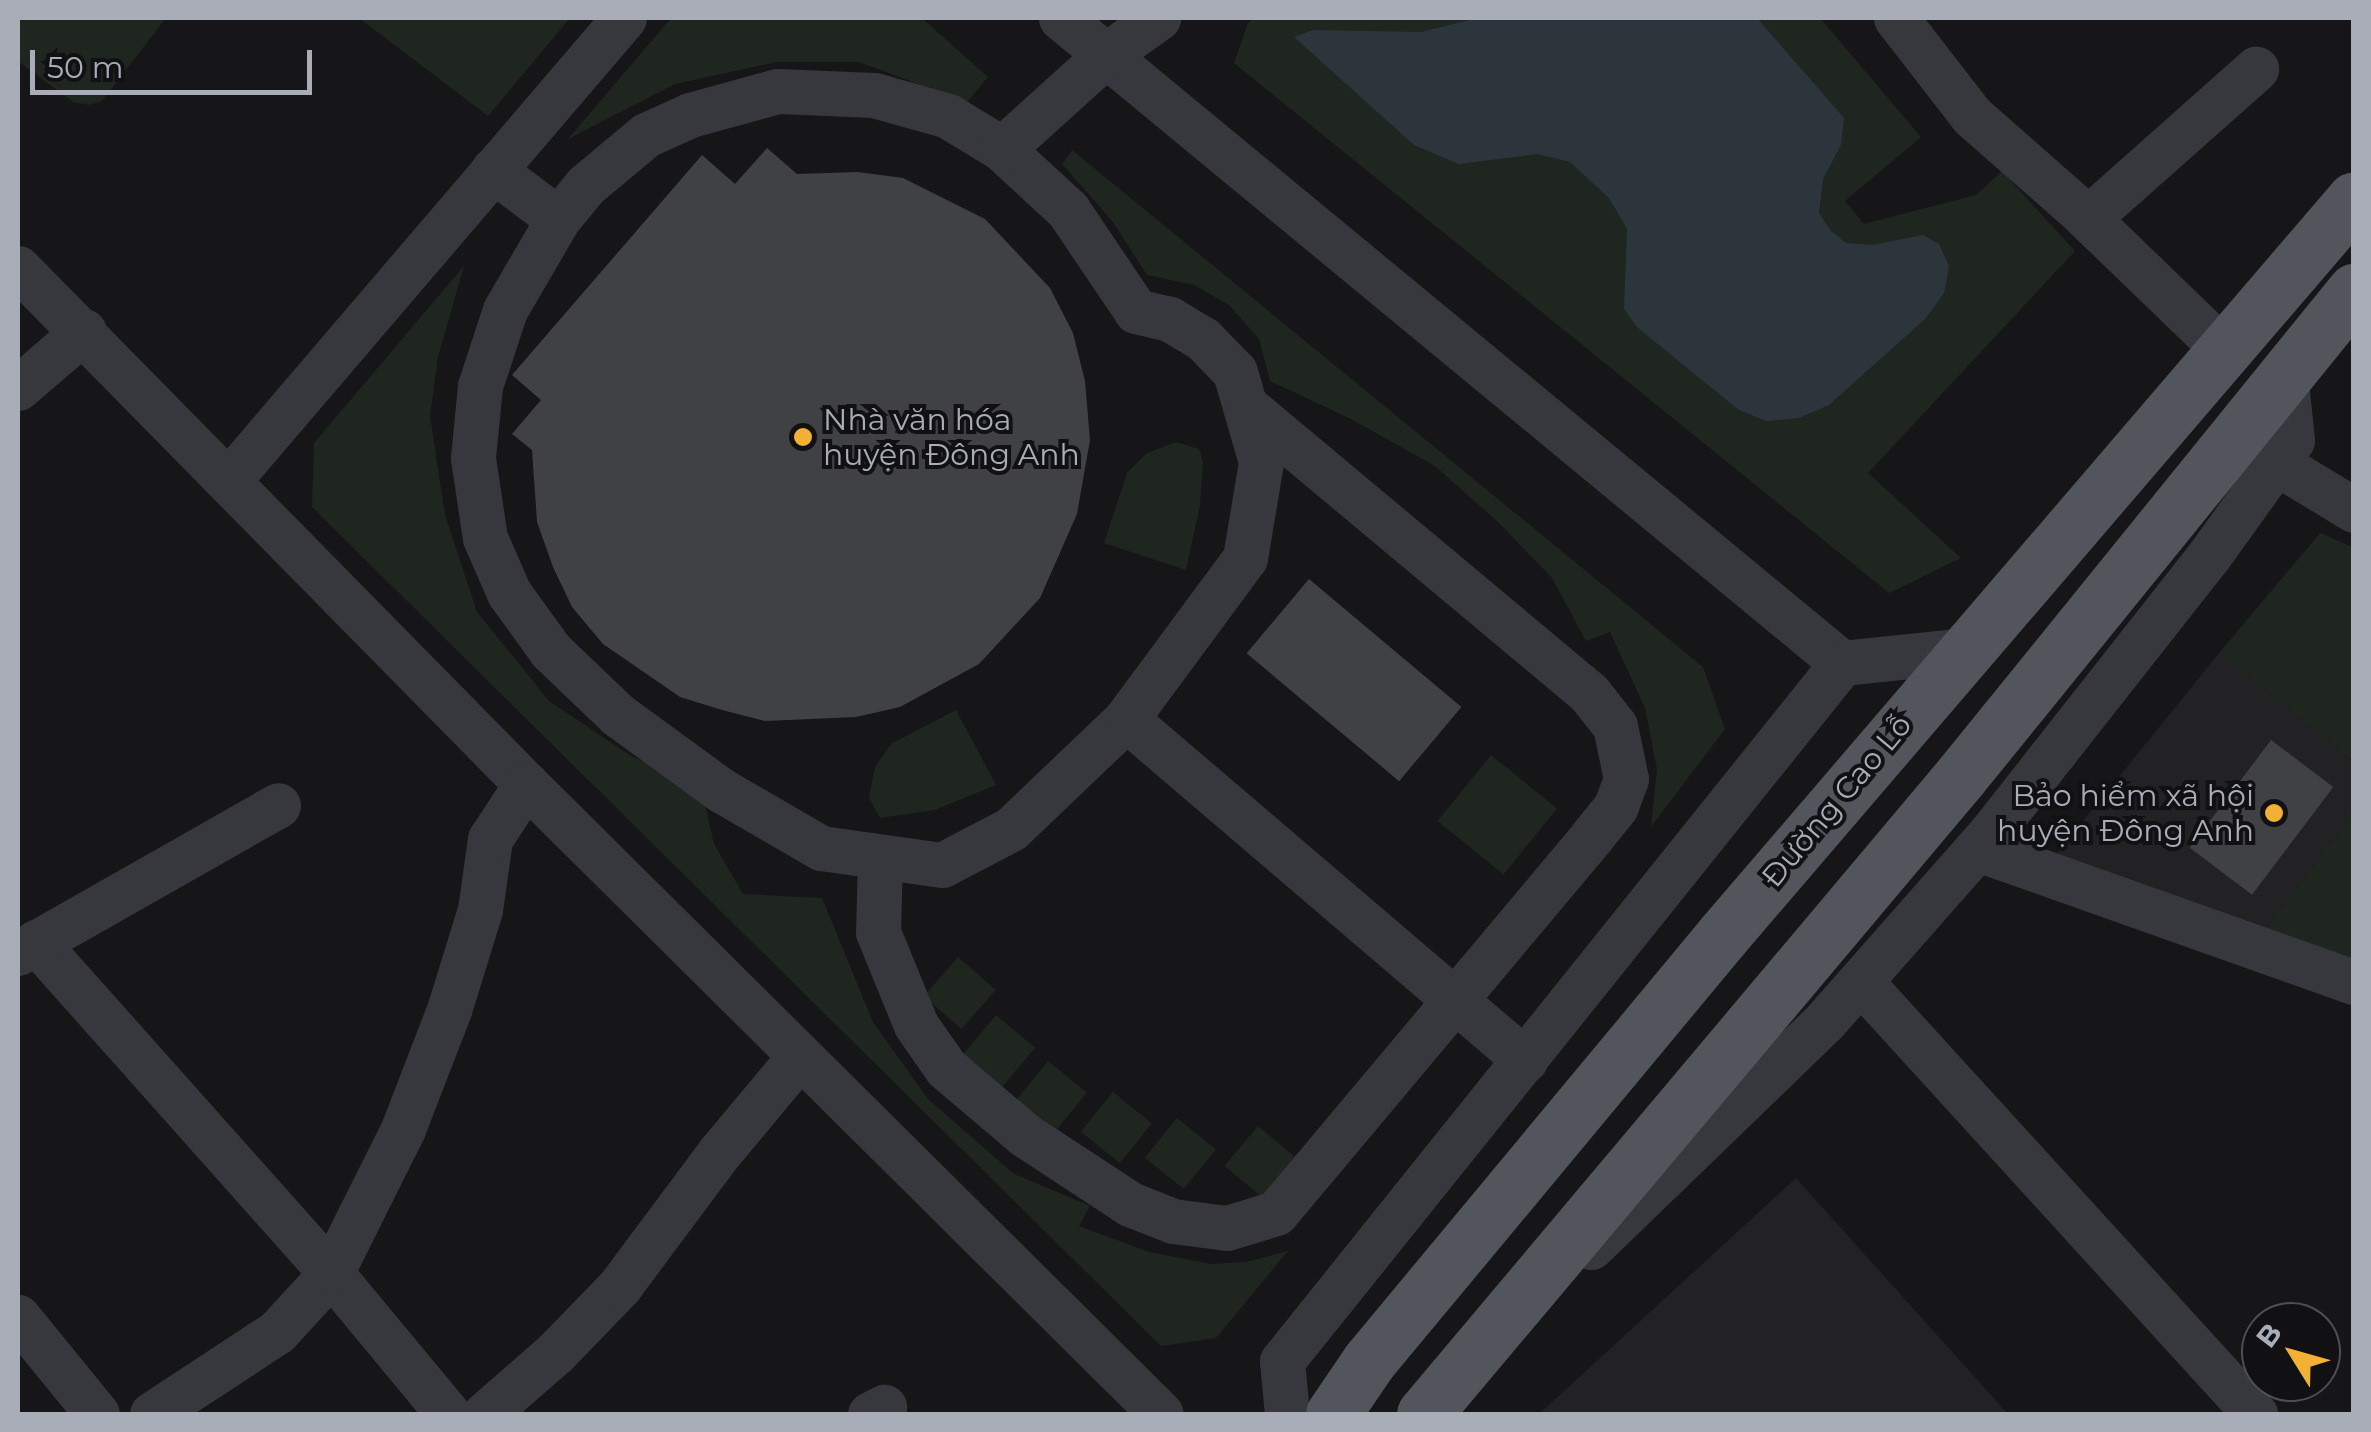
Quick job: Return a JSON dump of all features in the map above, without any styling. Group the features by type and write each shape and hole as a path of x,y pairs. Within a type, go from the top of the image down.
{"main road":[{"name":"Đường Cao Lỗ","path":"1334,1414 1369,1360 1966,650 2354,198"},
{"path":"1424,1414 1480,1352 2057,656 2354,291"}],"street":[{"path":"228,482 624,18"},
{"path":"1060,18 1842,663"},
{"path":"1002,148 1106,56 1158,18"},
{"path":"1896,18 1972,116 2088,218 2224,350"},
{"path":"2088,218 2256,69"},
{"path":"778,91 874,95 948,116 1002,148 1068,210 1136,311 1170,320 1203,339 1234,372 1248,407 1260,462 1246,558 1126,719 1011,828 942,865 821,848 721,790 618,715 551,650 509,592 485,538 473,458 480,386 505,310 558,219 586,185 646,135 690,114 778,91"},
{"path":"494,170 558,219"},
{"path":"18,268 526,784 1161,1414"},
{"path":"18,388 84,331"},
{"path":"1480,1352 1704,1141 1860,982 1978,849 2292,440 2285,372"},
{"path":"880,858 878,932 916,1026 946,1068 979,1100 1077,1173 1130,1204 1172,1220 1227,1228 1276,1213 1616,806 1626,779 1623,748 1615,726 1589,693 1248,407"},
{"path":"2275,462 2354,510"},
{"path":"1287,1414 1282,1361 1842,663 1966,650"},
{"path":"2057,656 2103,690"},
{"path":"1126,719 1525,1060"},
{"path":"152,1414 277,1332 332,1272 403,1129 470,943 490,839 526,784"},
{"path":"278,805 27,947 332,1272 448,1414"},
{"path":"1978,849 2354,982"},
{"path":"1860,982 2255,1414"},
{"path":"485,1414 556,1352 619,1287 708,1168 800,1057"},
{"path":"18,1318 98,1414"}],"shaded area":[{"path":"22,18 166,18 102,101 89,105 73,102 18,61 18,25"},
{"path":"359,18 570,18 488,116"},
{"path":"671,18 922,18 988,77 967,102 859,62 777,62 675,84 568,139"},
{"path":"1254,18 1820,18 1921,137 1845,201 1864,224 1976,195 2002,171 2075,251 1868,473 1961,558 1889,593 1234,63 1248,23"},
{"path":"1478,18 1757,18 1844,118 1841,145 1823,179 1819,213 1831,231 1846,243 1872,245 1923,235 1939,244 1949,266 1944,293 1925,319 1829,405 1799,418 1767,421 1739,410 1638,328 1624,309 1627,229 1609,198 1570,162 1537,154 1459,164 1414,145 1294,37 1313,30 1421,32"},
{"path":"1072,150 1703,667 1725,729 1651,827 1657,769 1645,708 1610,632 1586,641 1552,578 1499,523 1435,466 1351,419 1270,381 1259,339 1229,305 1194,285 1147,275 1113,222 1062,164"},
{"path":"464,266 438,357 430,416 445,515 477,612 549,701 631,756 701,787 714,844 743,894 822,898 873,1022 928,1099 1014,1174 1090,1206 1079,1226 1149,1252 1211,1264 1246,1262 1288,1251 1216,1338 1161,1346 312,507 314,443"},
{"path":"1176,442 1199,449 1203,462 1200,505 1186,570 1104,543 1127,473 1147,453"},
{"path":"2320,533 2353,547 2353,761 2220,652"},
{"path":"2220,652 2353,761 2353,813 2262,933 2054,857"},
{"path":"956,710 996,785 935,810 880,818 869,798 875,767 891,744"},
{"path":"1491,755 1557,808 1504,875 1438,821"},
{"path":"2353,813 2353,963 2262,933"},
{"path":"958,957 996,990 962,1029 924,996"},
{"path":"996,1015 1035,1048 1002,1088 963,1055"},
{"path":"1048,1061 1087,1092 1055,1132 1016,1101"},
{"path":"1113,1092 1152,1123 1120,1163 1081,1132"},
{"path":"1177,1118 1216,1149 1184,1189 1145,1158"},
{"path":"1258,1126 1297,1159 1264,1199 1225,1166"},
{"path":"1796,1178 2008,1414 1539,1414"}],"building":[{"name":"Nhà văn hóa huyện Đông Anh","path":"767,148 797,174 858,172 903,178 985,219 1050,288 1073,333 1085,381 1090,440 1077,514 1040,598 979,664 900,707 856,717 765,721 722,710 680,697 603,644 572,607 553,567 537,522 532,450 512,434 541,400 512,375 702,155 735,184"},
{"path":"1309,579 1461,707 1399,781 1247,653"},
{"name":"Bảo hiểm xã hội huyện Đông Anh","path":"2271,740 2333,787 2252,895 2190,848"}],"place":[{"name":"Nhà văn hóa huyện Đông Anh","path":"803,437"},
{"name":"Bảo hiểm xã hội huyện Đông Anh","path":"2274,813"}]}
